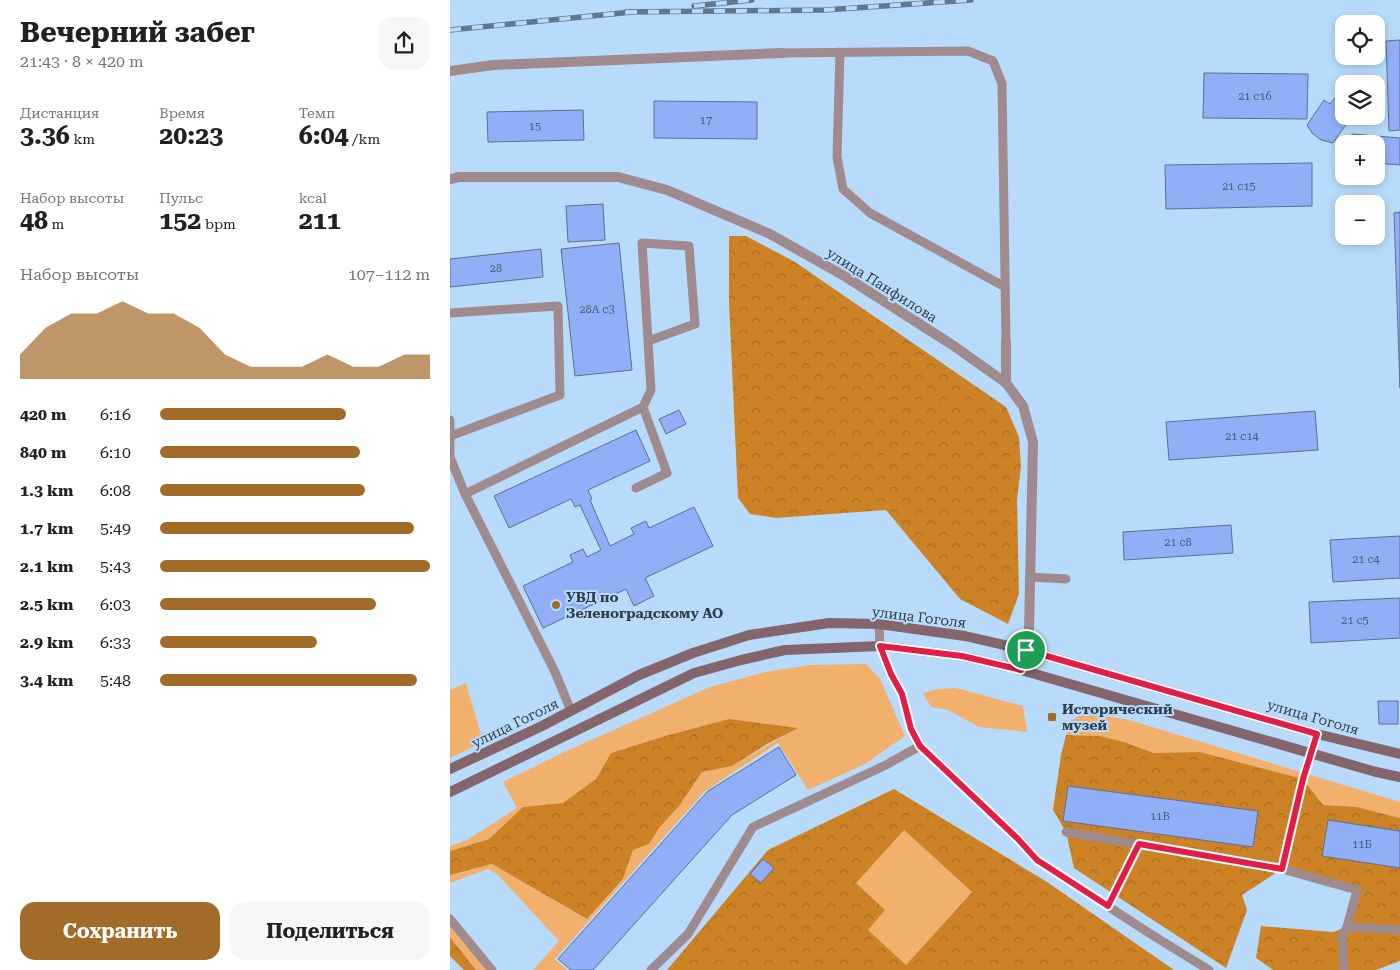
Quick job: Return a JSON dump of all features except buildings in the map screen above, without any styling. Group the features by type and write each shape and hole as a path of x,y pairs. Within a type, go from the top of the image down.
{"street":[{"path":"450,71 493,65 783,53"},
{"name":"улица Панфилова","path":"450,179 459,177 618,177 667,190 770,234 846,276 954,346 1006,383 1023,406 1033,442 1028,632 1021,670"},
{"path":"1006,342 1006,383"},
{"name":"улица Гоголя","path":"450,770 571,712 639,675 693,653 749,635 829,623 878,624 965,636 1026,650 1317,734 1400,754"},
{"path":"450,792 694,674 741,660 785,650 880,646 962,656 1021,670 1376,772 1400,777"}],"lane":[{"path":"783,53 968,51 992,61 1002,84 1006,342"},
{"path":"840,52 837,157 842,189 870,213 1005,287"},
{"path":"465,494 643,408 651,390 648,341 642,243 689,246 695,324 648,341"},
{"path":"450,313 558,306 560,394 450,436"},
{"path":"636,488 667,473 643,408"},
{"path":"450,420 450,457 465,494 555,672 571,712"},
{"path":"1030,577 1066,579"},
{"path":"878,624 880,646 891,674 902,694 911,729 920,746 1018,839 1037,860 1209,970"},
{"path":"1282,869 1303,779 1317,734"},
{"path":"651,970 688,934 753,827 884,766 920,746"},
{"path":"1066,832 1282,869 1357,890 1347,927 1342,937 1344,970"},
{"path":"1108,906 1139,844"},
{"path":"450,919 492,970"},
{"path":"1347,927 1400,930"}],"shaded area":[{"path":"866,664 880,679 905,736 865,764 808,790 778,743 705,791 555,959 567,970 533,970 559,941 497,874 488,869 450,883 450,875 492,864 587,919 623,879 633,850 649,844 659,828 679,806 702,772 732,766 797,728 729,719 611,753 596,779 563,804 523,807 489,839 450,851 450,846 467,840 517,808 503,782 564,752 710,687 765,672 809,665"},
{"path":"466,683 483,742 450,758 450,690"},
{"path":"956,688 1023,706 1027,732 979,727 948,710 931,707 923,693 938,689"},
{"path":"1088,713 1129,720 1400,802 1400,818 1357,807 1323,805 1303,779 1200,752 1154,753 1100,736 1066,735 1071,720"},
{"path":"904,830 972,892 906,965 867,930 855,883"},
{"path":"450,919 492,970 476,970 450,937"}],"green space":[{"path":"729,236 746,236 795,262 1006,407 1019,437 1021,466 1017,500 1019,594 1008,624 960,599 886,510 776,518 750,514 738,498 729,303"},
{"path":"729,719 798,728 767,744 732,766 702,772 679,806 659,828 649,844 633,850 623,879 587,919 492,864 450,875 450,851 489,839 523,807 563,803 596,779 611,753"},
{"path":"1066,735 1100,736 1154,753 1200,752 1303,779 1323,805 1357,807 1400,818 1400,831 1322,856 1400,868 1400,961 1376,970 1273,970 1256,958 1261,926 1333,932 1347,927 1357,890 1282,869 1242,895 1247,910 1226,968 1074,868 1066,832 1053,810 1061,755","holes":["1068,786 1258,811 1253,846 1063,821"]},
{"path":"894,789 1047,882 1174,970 667,970 768,850","holes":["904,830 972,892 906,965 868,930 885,910 856,883"]},
{"path":"450,937 476,970 464,970 450,956"}],"railway":[{"path":"694,6 752,0"},
{"path":"626,12 825,10 971,0"},
{"path":"450,30 632,12"}],"place":[{"name":"УВД по Зеленоградскому АО","path":"556,605"},
{"name":"Исторический музей","path":"1052,717"}],"route":[{"path":"880,646 962,656 1021,670 1026,650 1150,684 1317,734 1303,779 1282,869 1139,844 1108,906 1037,860 1018,839 920,746 911,729 902,694 891,674 880,646"}]}
